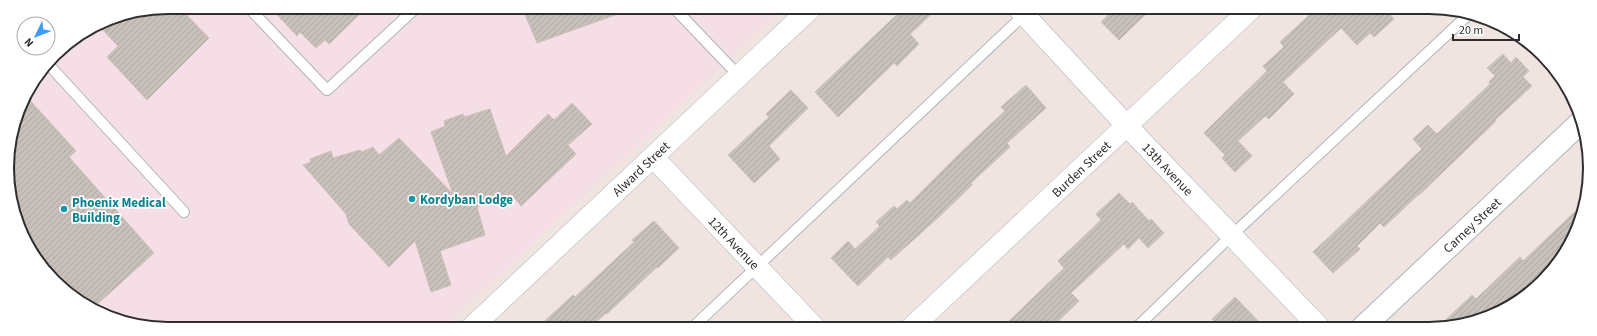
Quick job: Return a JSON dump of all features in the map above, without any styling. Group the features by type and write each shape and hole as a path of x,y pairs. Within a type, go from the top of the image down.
{"street":[{"name":"Alward Street","path":"477,322 805,14"},
{"name":"13th Avenue","path":"1028,14 1126,125 1314,322"},
{"name":"Burden Street","path":"916,322 1246,14"},
{"name":"Carney Street","path":"1368,322 1577,125"},
{"name":"12th Avenue","path":"653,158 809,322"}],"lane":[{"path":"255,14 327,90 409,14"},
{"path":"680,14 739,76"},
{"path":"698,322 758,267 1020,14"},
{"path":"1142,322 1231,236 1465,18"},
{"path":"51,67 184,212"}],"shaded area":[{"path":"158,14 777,14 449,322 158,322 128,317 100,306 82,296 66,284 52,270 40,254 30,236 22,218 17,198 18,133 22,118 40,82 52,66 66,52 82,40 100,30 128,19"}],"building":[{"path":"158,14 186,14 209,38 147,100 107,57 118,46 102,29 128,19"},
{"path":"277,14 360,14 329,44 325,40 316,48 300,32 297,36"},
{"path":"525,14 618,14 537,43"},
{"path":"898,14 932,14 910,34 919,44 897,66 894,63 838,117 815,92"},
{"path":"1109,14 1146,14 1119,40 1101,22"},
{"path":"1310,14 1389,14 1394,19 1374,37 1370,33 1357,45 1341,28 1283,82 1294,94 1269,119 1265,116 1238,141 1252,156 1235,172 1222,158 1225,155 1204,133 1267,71 1263,66 1284,47 1280,42"},
{"path":"1503,54 1511,63 1516,57 1529,71 1523,77 1532,86 1384,227 1380,223 1357,246 1360,249 1333,273 1313,252 1422,149 1413,139 1428,125 1437,134 1490,84 1489,82 1495,76 1487,68"},
{"path":"1026,85 1046,108 1007,143 1010,147 971,183 972,185 941,215 891,260 888,257 858,286 831,258 848,241 855,249 880,226 876,222 894,206 897,209 907,200 910,203 1005,111 1001,107"},
{"path":"791,90 808,108 769,146 780,159 754,183 728,155 769,117 766,114"},
{"name":"Phoenix Medical Building","path":"30,100 76,151 69,157 154,253 97,304 82,296 66,284 52,270 40,254 30,236 22,218 15,188 15,148 22,118"},
{"name":"Kordyban Lodge","path":"572,103 592,124 568,145 576,154 521,206 511,194 477,207 485,235 440,251 451,285 431,292 415,241 389,267 349,224 346,214 303,165 311,162 310,159 331,151 333,158 360,150 362,152 373,147 379,155 399,138 453,194 431,132 445,126 444,121 463,114 464,117 490,109 506,156 548,114 554,120"},
{"path":"1119,193 1130,204 1132,202 1149,221 1151,219 1164,233 1148,248 1139,238 1128,249 1124,244 1071,293 1079,301 1057,322 1008,322 1064,268 1058,261 1101,220 1096,214"},
{"path":"1578,209 1567,236 1557,254 1545,270 1531,284 1515,296 1479,314 1444,322 1472,295 1476,299 1520,257 1523,261"},
{"path":"654,221 679,248 607,314 606,313 596,322 544,322 573,295 575,297 634,242 632,240"},
{"path":"1235,297 1259,322 1215,322 1212,319"}],"place":[{"name":"Kordyban Lodge","path":"412,199"},
{"name":"Phoenix Medical Building","path":"64,209"}]}
